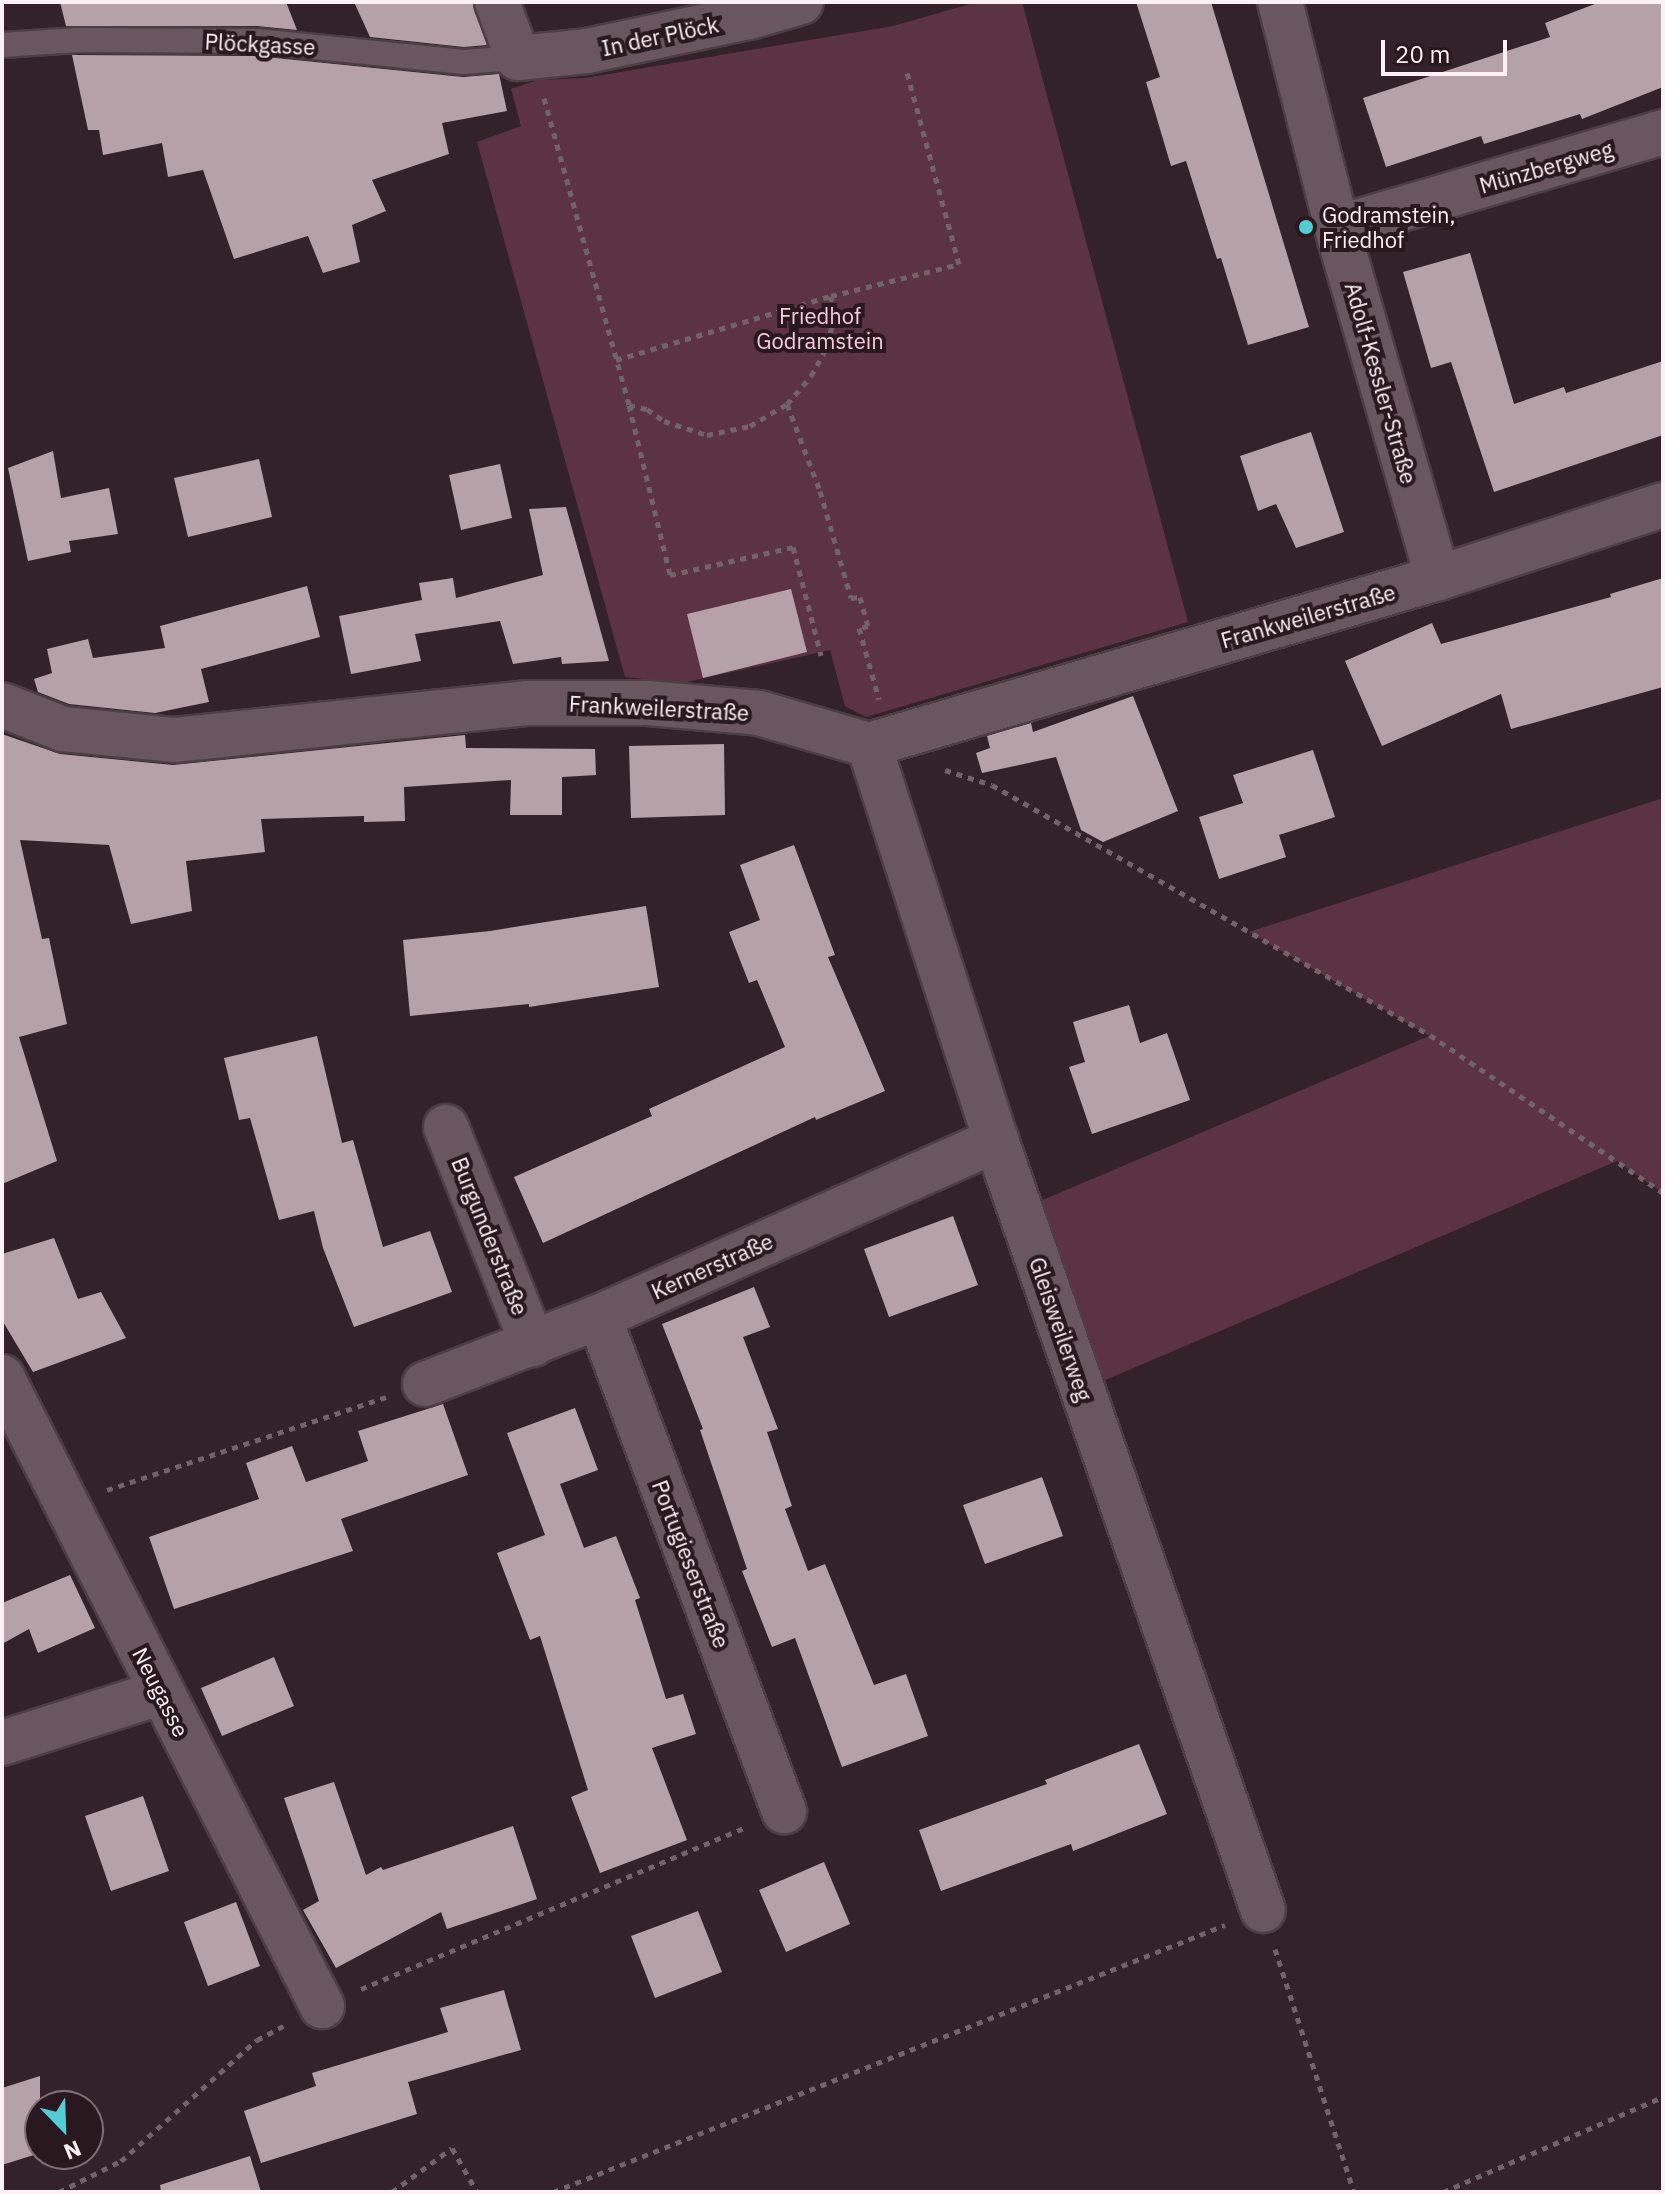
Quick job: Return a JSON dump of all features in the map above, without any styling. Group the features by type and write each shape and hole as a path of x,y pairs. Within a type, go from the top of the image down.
{"street":[{"path":"497,2 530,75"},
{"name":"In der Plöck","path":"530,75 587,51 749,17 801,2"},
{"name":"Adolf-Kessler-Straße","path":"1280,2 1337,228 1438,578"},
{"name":"Münzbergweg","path":"1337,228 1663,132"},
{"name":"Frankweilerstraße","path":"2,705 63,729 175,740 526,703 648,703 876,728 1438,578 1663,505"},
{"name":"Gleisweilerweg","path":"876,728 996,1140 1263,1910"},
{"name":"Burgunderstraße","path":"446,1127 533,1344"},
{"name":"Kernerstraße","path":"425,1384 599,1317 996,1140"},
{"name":"Portugieserstraße","path":"599,1317 784,1811"},
{"name":"Neugasse","path":"2,1377 160,1693 322,2006"},
{"path":"2,1743 160,1693"}],"lane":[{"name":"Plöckgasse","path":"2,45 78,40 257,41 464,62 530,75"}],"path":[{"path":"616,360 831,296 959,264 906,69"},
{"path":"530,75 629,405 670,575 793,547 821,655"},
{"path":"629,405 647,409 664,421 707,435 750,426 787,404 811,376 828,345 834,313 831,296"},
{"path":"787,404 820,491 851,598 860,597 868,626 859,628 876,728"},
{"path":"938,767 992,785 1430,1035 1663,1193"},
{"path":"67,1504 425,1384"},
{"path":"59,2192 121,2161 257,2040 322,2006 784,1811"},
{"path":"553,2192 1263,1910 1354,2192"},
{"path":"1443,2192 1663,2097"},
{"path":"392,2192 452,2148 477,2192"}],"green space":[{"name":"Friedhof Godramstein","path":"977,2 1022,2 1188,622 866,717 845,706 830,650 682,683 625,677 477,142 521,126 511,89 538,80 585,78 893,26"},
{"path":"1663,798 1663,1193 1617,1161 1082,1390 1019,1210 1429,1036 1249,932"}],"building":[{"path":"60,2 286,2 297,30 257,26 66,26"},
{"path":"354,2 473,2 487,45 464,47 370,37"},
{"path":"1136,2 1211,2 1309,327 1248,345 1186,161 1171,166 1146,82 1160,77"},
{"path":"1600,2 1663,2 1663,87 1582,119 1580,114 1484,144 1481,136 1386,167 1363,98 1550,37 1545,23"},
{"path":"72,55 256,56 463,77 499,74 507,111 442,123 449,154 372,180 386,211 352,225 360,262 323,273 308,236 234,259 203,170 168,177 162,143 103,155 99,130 88,130"},
{"path":"1470,253 1514,404 1564,387 1566,393 1663,361 1663,435 1494,492 1451,362 1431,368 1403,272"},
{"path":"1311,432 1344,532 1296,548 1276,504 1258,511 1240,456"},
{"path":"53,451 61,498 109,488 118,534 69,541 71,552 28,561 8,468"},
{"path":"259,459 272,517 188,537 174,478"},
{"path":"500,464 512,518 461,530 449,475"},
{"path":"566,507 609,661 562,664 561,657 513,664 500,621 415,634 421,661 351,674 339,616 422,600 419,583 453,578 456,598 543,575 529,509"},
{"path":"1663,578 1663,687 1511,729 1501,694 1382,746 1345,661 1432,623 1441,644 1611,597 1610,594"},
{"path":"307,586 320,637 201,669 209,702 155,713 69,704 38,692 34,679 52,673 47,649 88,639 93,658 165,648 160,626"},
{"path":"791,589 807,652 703,678 687,614"},
{"path":"1133,696 1178,811 1103,842 1081,830 1056,757 982,773 976,753 990,748 987,736 1031,723 1033,732"},
{"path":"2,734 60,754 173,765 465,735 466,748 595,749 596,775 562,777 562,815 510,815 511,780 404,787 405,821 364,822 364,816 261,819 265,852 186,861 192,911 131,924 109,845 20,840 42,939 49,938 67,1024 19,1037 57,1161 2,1184"},
{"path":"724,744 725,815 631,818 629,746"},
{"path":"1313,750 1335,817 1279,835 1286,857 1219,879 1199,817 1243,803 1233,775"},
{"path":"794,845 835,955 828,957 885,1091 816,1120 815,1117 543,1243 514,1177 652,1116 649,1109 785,1047 757,980 749,983 729,932 760,920 740,865"},
{"path":"646,906 659,987 529,1007 529,1004 410,1016 403,940 490,931"},
{"path":"1129,1005 1140,1043 1167,1033 1190,1100 1092,1134 1069,1067 1085,1062 1073,1022"},
{"path":"317,1036 342,1143 353,1140 383,1247 430,1231 452,1292 354,1327 323,1248 314,1211 279,1220 250,1118 239,1120 224,1058"},
{"path":"953,1216 978,1285 889,1317 864,1249"},
{"path":"54,1238 78,1299 101,1292 126,1338 33,1372 2,1320 2,1254"},
{"path":"754,1287 770,1327 743,1337 778,1429 767,1432 792,1506 785,1509 808,1571 825,1564 874,1685 906,1674 928,1736 842,1767 795,1638 772,1647 742,1571 747,1569 700,1430 703,1429 662,1324"},
{"path":"443,1404 468,1475 341,1519 353,1551 174,1609 149,1537 259,1499 246,1463 292,1446 306,1482 368,1461 358,1431"},
{"path":"575,1408 598,1470 560,1484 584,1548 616,1536 640,1598 635,1600 666,1699 683,1694 696,1734 652,1748 687,1840 600,1873 571,1797 588,1790 540,1636 530,1640 497,1553 545,1535 507,1433"},
{"path":"1042,1477 1063,1536 985,1564 963,1505"},
{"path":"70,1575 95,1628 38,1653 29,1629 2,1644 2,1603"},
{"path":"274,1657 294,1706 222,1736 201,1688"},
{"path":"1139,1744 1167,1814 1073,1851 1071,1844 941,1891 919,1830 1047,1784 1045,1780"},
{"path":"334,1782 366,1875 381,1867 383,1870 513,1826 537,1899 447,1929 441,1912 336,1968 303,1910 319,1901 284,1798"},
{"path":"143,1796 169,1871 111,1891 85,1816"},
{"path":"824,1862 850,1924 786,1952 759,1890"},
{"path":"236,1902 260,1966 208,1986 184,1922"},
{"path":"698,1911 722,1972 655,1998 631,1936"},
{"path":"504,1990 521,2050 408,2082 417,2114 261,2163 244,2111 316,2086 312,2073 448,2032 440,2008"},
{"path":"40,2076 40,2090 24,2090 24,2158 2,2165 2,2088"},
{"path":"250,2156 261,2192 161,2192 160,2185"}],"place":[{"name":"Godramstein, Friedhof","path":"1306,227"}]}
